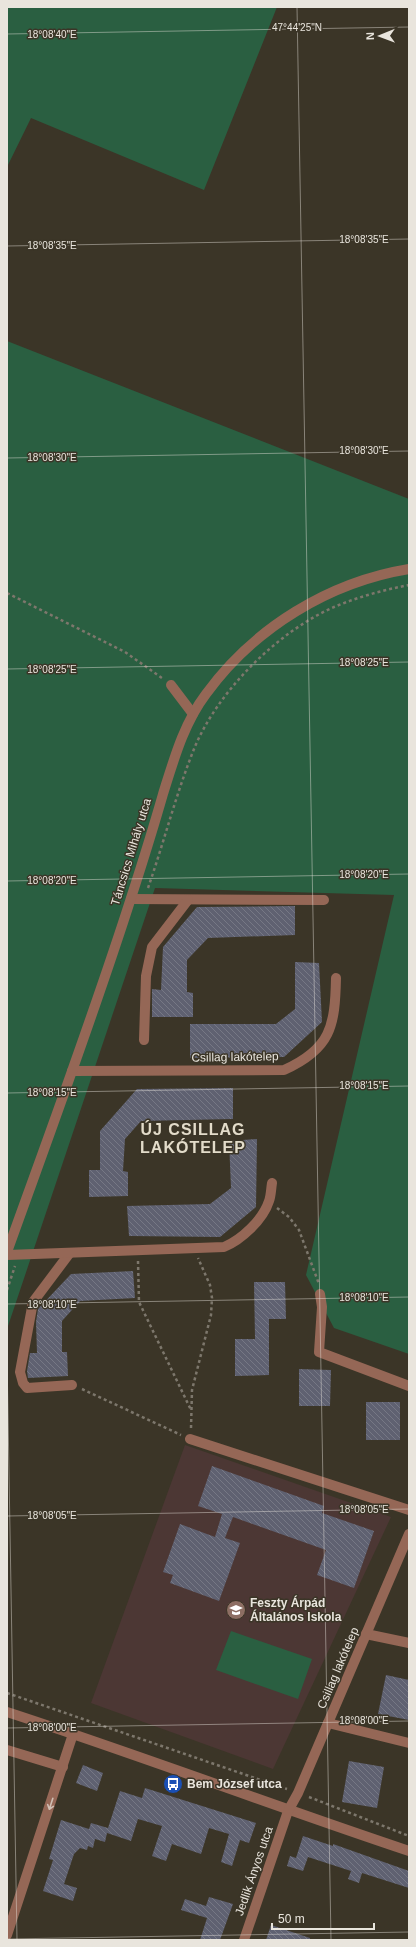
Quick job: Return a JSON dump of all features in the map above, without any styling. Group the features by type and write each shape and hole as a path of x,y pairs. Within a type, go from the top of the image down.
{"street":[{"name":"Táncsics Mihály utca","path":"7,1252 72,1072 131,900 178,745 193,714 206,694 226,670 255,641 276,624 315,600 346,586 409,569"},
{"path":"171,684 193,714"},
{"path":"131,900 324,900"},
{"path":"144,1040 146,976 152,946 188,900"},
{"name":"Csillag lakótelep","path":"72,1072 284,1070 302,1062 312,1055 329,1033 336,1008 336,978"},
{"path":"7,1256 224,1247 235,1242 253,1226 269,1202 272,1183"},
{"path":"69,1254 33,1302 20,1372 23,1383 27,1388 72,1385"},
{"path":"320,1294 322,1307 319,1352 409,1386"},
{"path":"190,1439 409,1510"},
{"name":"Csillag lakótelep","path":"288,1811 298,1793 409,1534"},
{"path":"366,1634 409,1643"},
{"path":"7,1712 288,1811 409,1851"},
{"path":"328,1723 409,1742"},
{"path":"7,1935 73,1734"},
{"path":"7,1750 63,1767"},
{"name":"Jedlik Ányos utca","path":"244,1940 288,1811"}],"path":[{"path":"144,900 194,748 226,694 266,654 312,619 332,608 359,597 409,585"},
{"path":"7,593 124,652 171,684"},
{"path":"269,1202 289,1217 299,1230 318,1278 320,1294"},
{"path":"72,1385 190,1439 192,1390 211,1315 212,1298 205,1271 194,1249"},
{"path":"138,1251 139,1302 191,1410"},
{"path":"7,1693 298,1793 409,1836"}],"shaded area":[{"name":"Feszty Árpád Általános Iskola","path":"185,1445 391,1517 273,1769 91,1703"}],"green space":[{"path":"7,7 277,7 204,190 31,118 7,167"},
{"path":"7,341 409,499 409,1354 334,1328 306,1275 394,895 155,888 7,1329"},
{"path":"231,1631 312,1659 298,1699 216,1670"}],"building":[{"path":"295,906 295,935 208,938 187,960 187,992 193,993 193,1017 152,1017 152,989 161,990 163,947 197,907"},
{"path":"295,962 319,963 322,1022 284,1057 190,1058 190,1024 276,1024 295,1009"},
{"path":"233,1088 233,1119 141,1121 125,1139 123,1171 128,1172 128,1196 89,1197 89,1170 100,1170 100,1131 137,1089"},
{"path":"257,1139 256,1207 220,1237 129,1236 127,1206 210,1204 231,1188 229,1141"},
{"path":"133,1271 135,1298 80,1301 62,1321 62,1352 67,1352 68,1376 28,1378 27,1371 30,1353 37,1353 36,1322 38,1309 71,1274"},
{"path":"254,1282 285,1282 286,1319 269,1319 269,1375 235,1376 235,1339 255,1339"},
{"path":"299,1369 331,1370 330,1406 299,1406"},
{"path":"366,1402 400,1402 400,1440 366,1440"},
{"path":"212,1466 324,1506 322,1513 374,1531 354,1588 317,1575 326,1550 233,1517 225,1538 240,1543 219,1601 170,1583 173,1575 163,1572 180,1524 215,1537 222,1514 198,1506"},
{"path":"386,1675 409,1680 409,1720 378,1714"},
{"path":"349,1761 384,1767 377,1808 342,1802"},
{"path":"83,1765 103,1773 97,1791 76,1783"},
{"path":"145,1788 256,1823 249,1843 240,1840 232,1866 221,1862 229,1834 209,1828 201,1854 172,1844 166,1861 152,1856 162,1826 138,1819 131,1841 107,1833 105,1842 95,1839 93,1848 88,1846 87,1850 80,1848 74,1854 64,1884 77,1888 73,1901 43,1891 53,1860 49,1859 61,1820 89,1829 91,1823 108,1828 120,1791 142,1798"},
{"path":"303,1836 333,1846 333,1844 409,1871 409,1888 362,1873 359,1883 348,1879 351,1871 308,1857 303,1871 287,1866 290,1856 296,1858"},
{"path":"209,1897 233,1904 220,1940 200,1940 207,1918 181,1910 185,1899 206,1906"},
{"path":"271,1925 310,1938 310,1940 266,1940"}],"place":[{"name":"Feszty Árpád Általános Iskola","path":"236,1610"},
{"name":"Bem József utca","path":"173,1784"}],"district":[{"name":"ÚJ CSILLAG LAKÓTELEP","path":"193,1138"}]}
